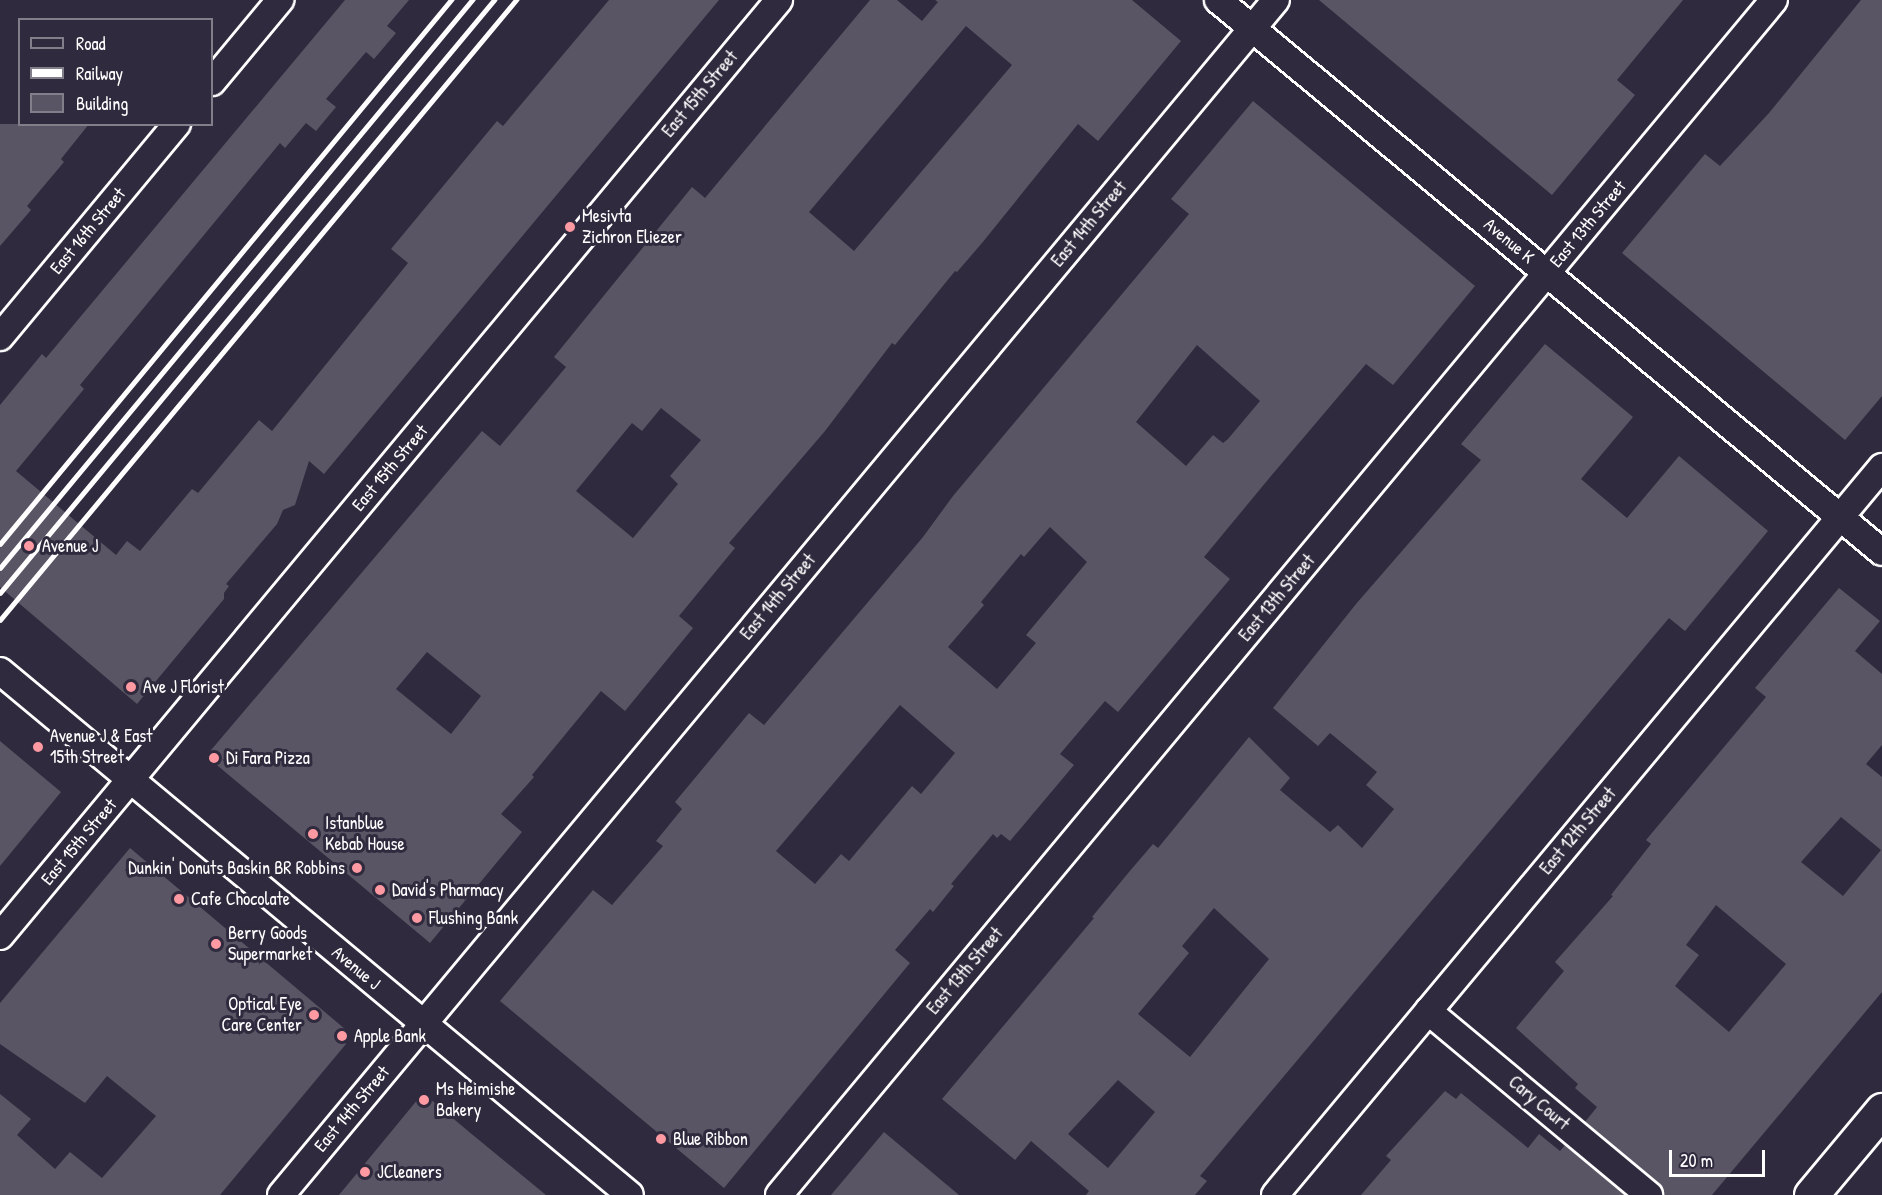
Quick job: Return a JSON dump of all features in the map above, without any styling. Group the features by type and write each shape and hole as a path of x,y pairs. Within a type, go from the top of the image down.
{"main road":[{"path":"1811,1195 1882,1110"}],"street":[{"path":"213,81 280,0"},
{"name":"East 15th Street","path":"0,936 779,0"},
{"name":"Avenue K","path":"1218,0 1882,552"},
{"name":"East 14th Street","path":"280,1195 1275,0"},
{"name":"East 13th Street","path":"779,1195 1774,0"},
{"name":"East 16th Street","path":"0,337 175,126"},
{"name":"East 12th Street","path":"1275,1195 1882,466"},
{"name":"Avenue J","path":"0,671 630,1195"},
{"name":"Cary Court","path":"1428,1011 1649,1195"}],"building":[{"path":"345,0 409,0 387,26 396,33 374,59 366,52 326,99 336,107 316,131 306,123 285,148 280,143 80,385 84,389 16,471 116,555 127,541 140,551 192,489 198,493 259,420 272,431 408,263 391,249 497,121 503,126 609,0 719,0 324,474 309,461 295,505 283,510 277,524 226,584 229,586 224,593 224,599 137,704 0,587 0,405 42,354 46,358"},
{"path":"870,0 897,0 922,21 938,2 935,0 1132,0 1181,41 1098,141 1078,124 982,243 957,272 955,271 895,345 892,343 825,431 729,543 735,548 679,616 693,628 625,711 601,691 532,775 534,777 501,814 522,832 430,943 206,756 482,431 500,446 566,367 554,357 692,187 705,198","holes":["966,26 1012,65 854,251 809,212","661,408 701,440 670,476 678,484 633,538 576,491 632,423 642,431","427,652 481,696 451,734 396,689"]},
{"path":"1319,0 1683,0 1617,80 1635,95 1552,195"},
{"path":"1861,0 1882,0 1882,396 1845,440 1622,253 1705,154 1720,166 1769,113"},
{"path":"1253,101 1475,286 1393,385 1366,364 1271,476 1204,557 1230,579 1118,712 1105,701 1060,754 1074,765 1010,841 1001,834 997,838 993,834 951,884 954,886 933,912 930,909 895,950 910,963 724,1188 500,1001 593,890 612,905 663,846 656,841 682,809 675,802 749,713 764,725 923,537 953,496 1189,214 1171,199","holes":["1197,345 1260,401 1228,439 1223,443 1213,435 1186,466 1136,422","1050,527 1087,562 1026,635 1036,643 997,689 948,647 984,605 981,602 1021,554 1024,557","900,705 955,753 921,794 912,786 849,861 841,854 815,884 776,851"]},
{"path":"0,124 87,126 61,159 64,162 27,206 31,210 0,246"},
{"path":"1545,344 1633,417 1581,479 1627,518 1679,456 1768,531 1685,631 1669,618 1200,1176 1207,1181 1195,1195 1086,1195 1089,1191 1031,1141 1015,1160 942,1099 1094,918 1092,917 1129,872 1153,844 1158,848 1249,737 1290,778 1280,790 1330,832 1338,825 1362,848 1394,809 1366,785 1377,772 1330,733 1318,746 1273,708 1356,604 1481,460 1461,444","holes":["1214,908 1269,959 1190,1057 1138,1014 1189,953 1182,946","1118,1080 1155,1112 1108,1168 1068,1134"]},
{"path":"1839,588 1880,621 1855,651 1882,674 1882,745 1866,764 1882,777 1882,992 1712,1195 1664,1195 1659,1183 1585,1122 1597,1107 1575,1088 1578,1084 1516,1028 1564,971 1555,962 1613,896 1611,895 1651,844 1646,840 1766,697 1755,688","holes":["1841,817 1881,850 1843,896 1801,862","1716,905 1786,964 1729,1032 1675,986 1699,955 1686,945"]},
{"path":"0,741 61,792 0,866"},
{"path":"130,848 345,1029 346,1044 220,1195 0,1195 0,1094 31,1119 17,1135 55,1169 70,1152 102,1178 156,1116 107,1076 85,1103 0,1044 0,1003"},
{"path":"1445,1091 1456,1099 1461,1093 1528,1148 1539,1134 1560,1151 1565,1145 1626,1195 1361,1195 1391,1160 1386,1156"},
{"path":"423,1093 468,1131 546,1195 339,1195"},
{"path":"884,1132 959,1195 831,1195"}],"railway":[{"path":"0,544 451,0"},
{"path":"0,568 472,0"},
{"path":"0,593 494,0"},
{"path":"0,620 516,0"}],"place":[{"name":"Mesivta Zichron Eliezer","path":"570,227"},
{"name":"Avenue J","path":"29,546"},
{"name":"Ave J Florist","path":"131,687"},
{"name":"Avenue J & East 15th Street","path":"38,747"},
{"name":"Di Fara Pizza","path":"214,758"},
{"name":"Istanblue Kebab House","path":"313,834"},
{"name":"Dunkin' Donuts Baskin BR Robbins","path":"357,868"},
{"name":"David's Pharmacy","path":"380,890"},
{"name":"Cafe Chocolate","path":"179,899"},
{"name":"Flushing Bank","path":"417,918"},
{"name":"Berry Goods Supermarket","path":"216,944"},
{"name":"Optical Eye Care Center","path":"314,1015"},
{"name":"Apple Bank","path":"342,1036"},
{"name":"Ms Heimishe Bakery","path":"424,1100"},
{"name":"Blue Ribbon","path":"661,1139"},
{"name":"JCleaners","path":"365,1172"}]}
